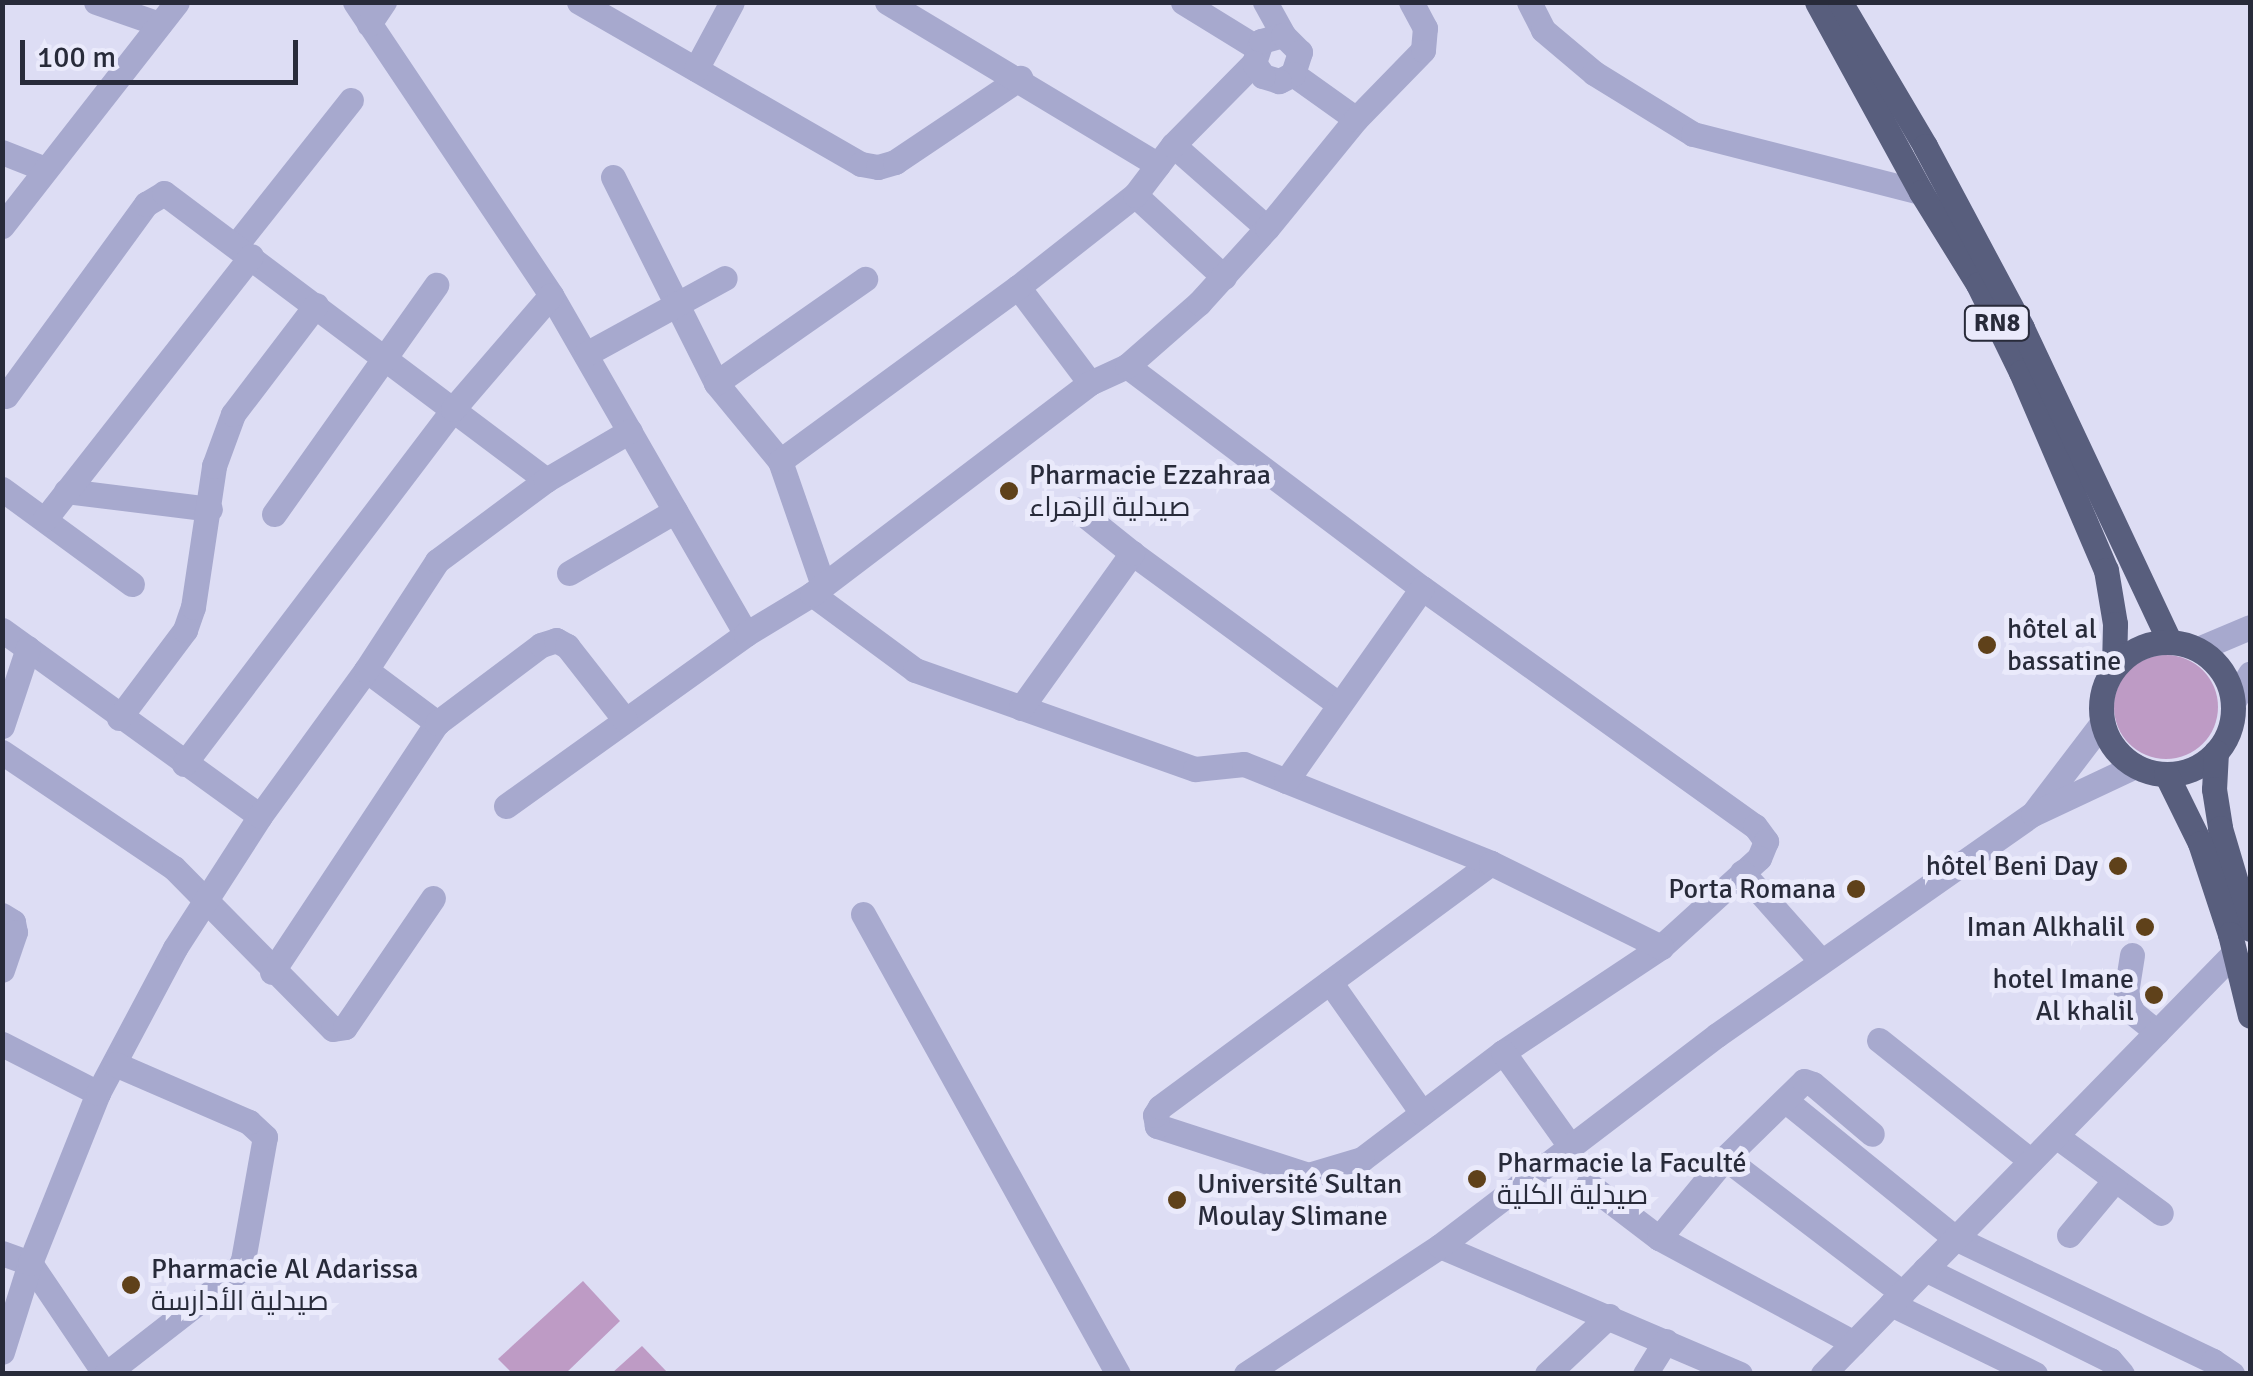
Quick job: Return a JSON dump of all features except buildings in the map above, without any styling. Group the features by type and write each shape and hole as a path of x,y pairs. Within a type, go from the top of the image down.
{"main road":[{"name":"RN8","path":"1817,2 1921,192 1978,284 2097,545 2114,604 2114,667 2105,684 2102,723"},
{"name":"RN8","path":"1840,2 1925,146 2022,328 2170,642"},
{"path":"2114,667 2145,645 2170,642 2198,649 2215,662 2228,681 2232,720 2216,752 2214,789 2220,828 2250,930"},
{"path":"2102,723 2120,755 2135,766 2166,774 2194,768 2216,752"},
{"path":"2166,774 2200,844 2250,1016"}],"street":[{"path":"96,2 159,24"},
{"path":"2,226 177,2"},
{"path":"579,2 861,164 878,167 895,162 1020,78"},
{"path":"696,69 732,2"},
{"path":"888,2 1166,155 1268,228"},
{"path":"1183,2 1255,55 1270,80 1293,74"},
{"path":"1265,2 1283,35 1300,52 1293,74"},
{"path":"506,806 746,634 817,588 1090,382 1127,366 1224,277 1356,119 1423,50 1425,28 1411,2"},
{"path":"1528,2 1544,30 1594,73 1692,134 1921,192"},
{"path":"369,10 551,295 746,634"},
{"path":"780,461 1018,287 1134,195 1268,36 1283,35"},
{"path":"1293,74 1356,119"},
{"path":"44,519 352,100"},
{"path":"2,152 44,169"},
{"path":"614,177 716,384 780,461 817,588 916,670 1195,770 1244,764 1491,863 1661,947"},
{"path":"4,397 157,195 177,200 546,480"},
{"path":"1134,195 1224,277"},
{"path":"586,354 725,278"},
{"path":"716,384 865,280"},
{"path":"274,514 436,285"},
{"path":"1018,287 1090,382"},
{"path":"184,764 454,409 551,295"},
{"path":"120,718 186,630 210,509 214,466 233,414 316,305"},
{"path":"1127,366 1422,588 1755,826 1766,841 1764,850 1661,947 1503,1052 1362,1159 1308,1175 1156,1126 1160,1107 1491,863"},
{"path":"2,1352 30,1263 98,1094 204,899 260,816 366,670 438,560 546,480 630,431"},
{"path":"2,488 132,584"},
{"path":"66,492 210,509"},
{"path":"1077,508 1132,553 1338,703"},
{"path":"569,573 675,511"},
{"path":"1021,708 1132,553"},
{"path":"1286,781 1422,588"},
{"path":"2198,649 2250,627"},
{"path":"2,630 260,816"},
{"path":"272,972 437,724 542,645 556,640 567,646 625,720"},
{"path":"2,726 28,648"},
{"path":"366,670 437,724"},
{"path":"2233,702 2250,674"},
{"path":"2033,814 2102,723"},
{"path":"2,752 174,868 333,1030 344,1027 432,898"},
{"path":"1246,1374 1440,1246 1821,961 2033,814 2135,766"},
{"path":"1742,872 1821,961"},
{"path":"864,914 1118,1374"},
{"path":"2,915 13,922 15,932 2,970"},
{"path":"1823,1374 2234,953"},
{"path":"2132,955 2126,992 2132,1012 2157,1032"},
{"path":"1330,982 1422,1114"},
{"path":"1879,1040 2030,1161"},
{"path":"2,1044 98,1094"},
{"path":"1503,1052 1570,1146"},
{"path":"2,1253 30,1263 106,1374 237,1272 243,1260 265,1137 250,1122 115,1064"},
{"path":"1659,1238 1726,1158 1804,1081 1872,1134"},
{"path":"1786,1101 1956,1238 2214,1360 2232,1374"},
{"path":"2056,1136 2160,1213"},
{"path":"1726,1158 1896,1299 2034,1374"},
{"path":"2069,1235 2116,1180"},
{"path":"1588,1184 1659,1238 1854,1342"},
{"path":"1440,1246 1740,1374"},
{"path":"1926,1268 2110,1360 2122,1374"},
{"path":"1548,1374 1609,1316"},
{"path":"1645,1374 1666,1341"}],"shaded area":[{"path":"2166,655 2186,659 2203,670 2214,687 2218,707 2214,727 2203,744 2186,755 2166,759 2146,755 2129,744 2118,727 2114,707 2118,687 2129,670 2146,659"},
{"path":"583,1281 620,1321 566,1373 512,1373 498,1359"},
{"path":"642,1346 668,1373 612,1373"}],"place":[{"name":"Pharmacie Ezzahraa صيدلية الزهراء","path":"1009,491"},
{"name":"hôtel al bassatine","path":"1987,645"},
{"name":"hôtel Beni Day","path":"2118,866"},
{"name":"Porta Romana","path":"1856,889"},
{"name":"Iman Alkhalil","path":"2145,927"},
{"name":"hotel Imane Al khalil","path":"2154,995"},
{"name":"Pharmacie la Faculté صيدلية الكلية","path":"1477,1179"},
{"name":"Université Sultan Moulay Slimane","path":"1177,1200"},
{"name":"Pharmacie Al Adarissa صيدلية الأدارسة","path":"131,1285"}]}
